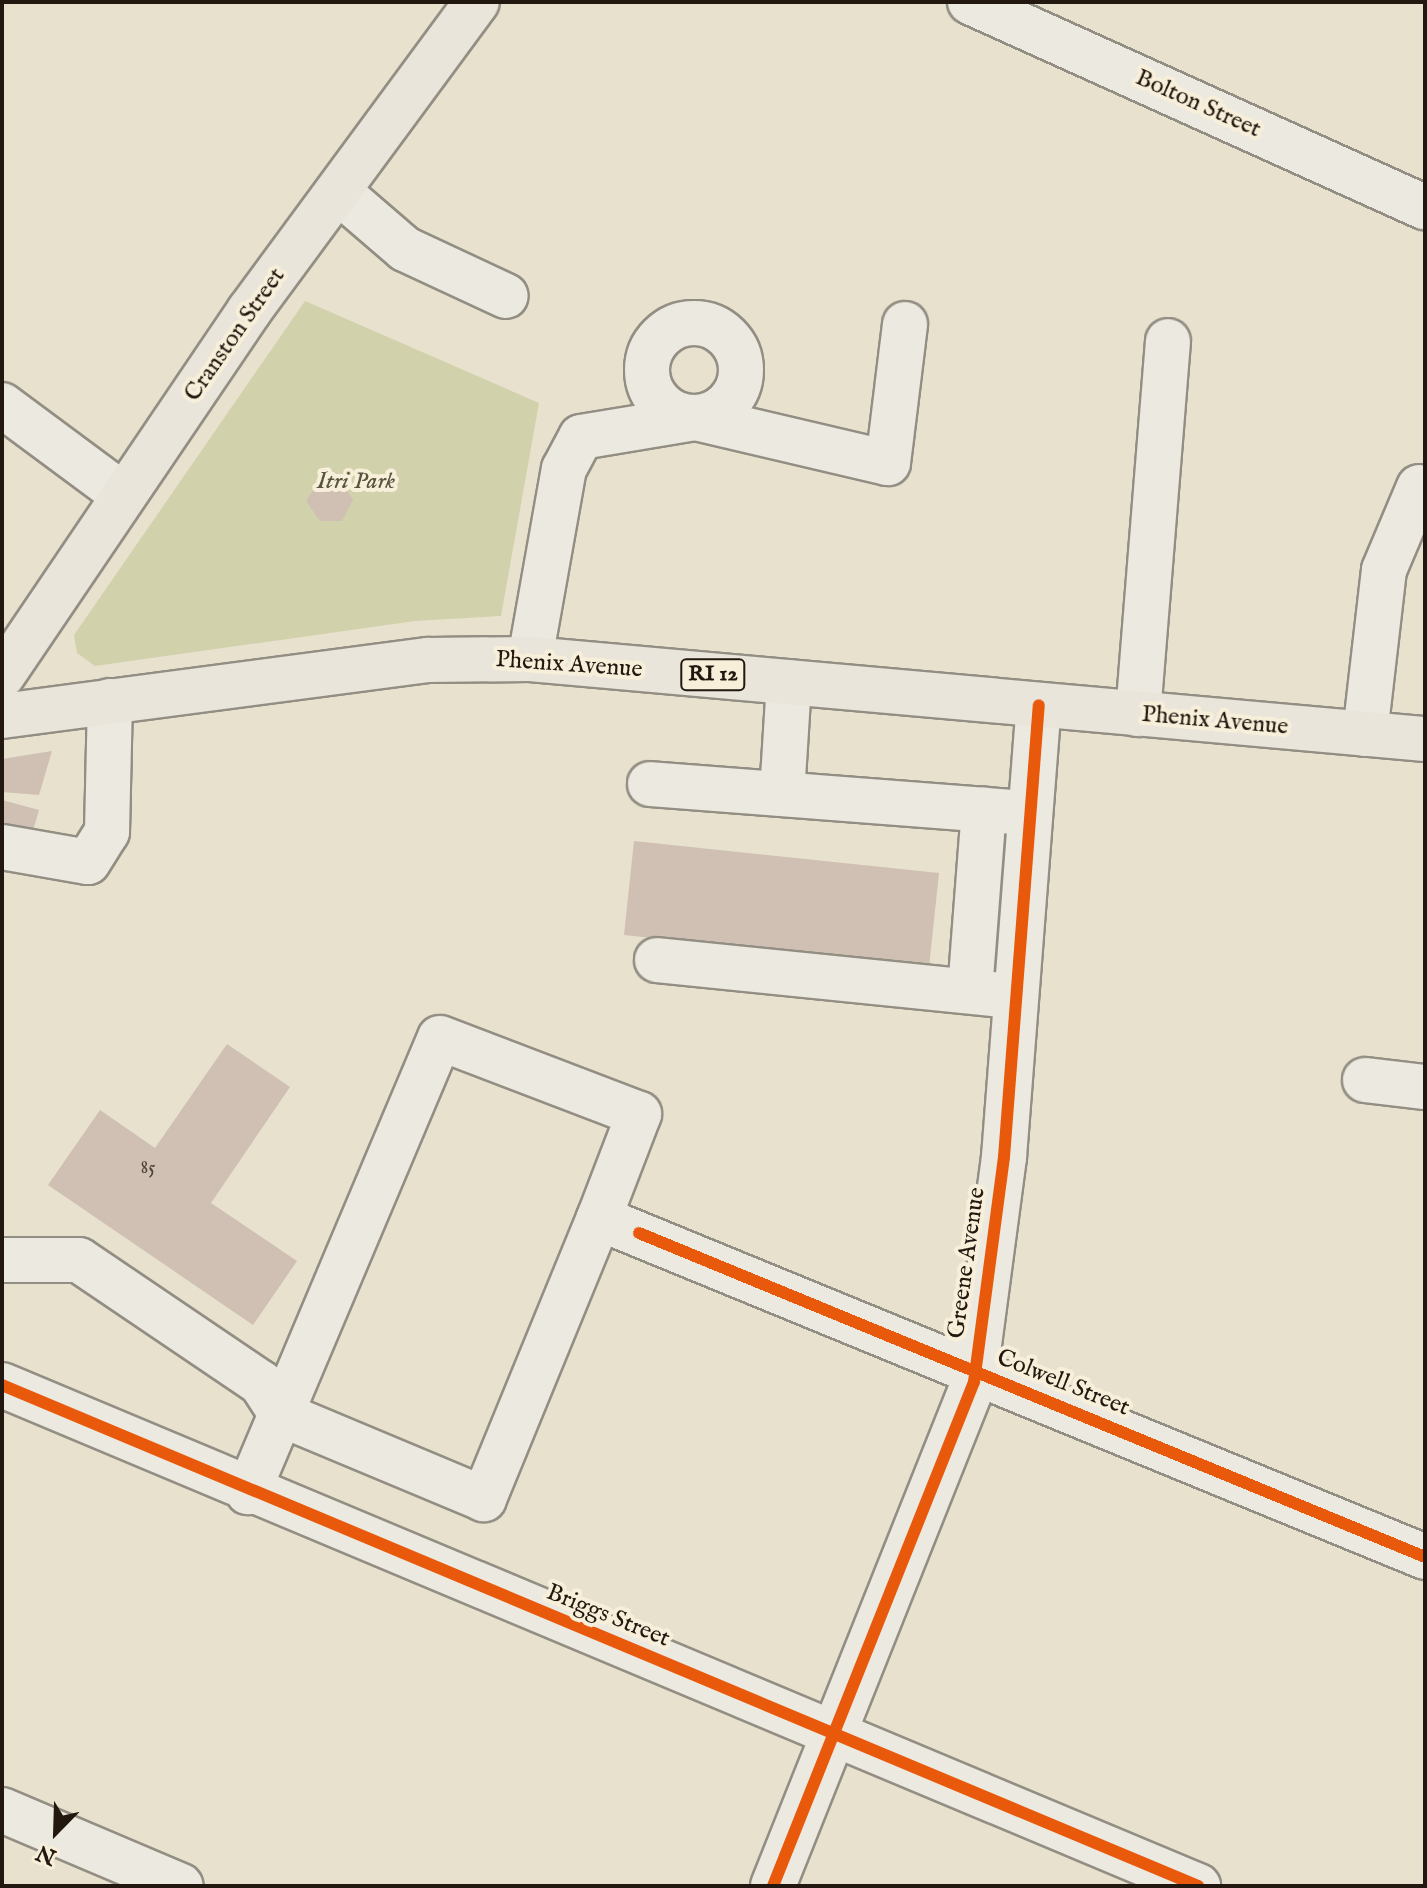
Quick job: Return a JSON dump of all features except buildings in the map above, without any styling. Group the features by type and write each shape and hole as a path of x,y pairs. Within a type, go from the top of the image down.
{"main road":[{"name":"Cranston Street","path":"2,676 123,495 477,2"},
{"name":"Phenix Avenue","path":"2,716 428,660 530,659 1425,739"}],"street":[{"name":"Bolton Street","path":"970,2 1425,207"},
{"path":"340,193 405,249 506,296"},
{"path":"530,659 571,447 593,434 696,418 888,463 905,324"},
{"path":"1138,714 1168,341"},
{"path":"2,405 123,495"},
{"path":"1365,734 1384,570 1419,487"},
{"path":"782,794 789,682"},
{"path":"2,847 88,862 107,832 110,701"},
{"name":"Greene Avenue","path":"773,1886 839,1734 975,1371 1004,1157 1013,996 1039,705"},
{"path":"650,784 1029,813"},
{"path":"970,991 984,810"},
{"path":"657,960 1013,996"},
{"path":"2,1260 79,1260 261,1383 281,1414 484,1499 639,1114 440,1038 281,1414 248,1492"},
{"path":"1365,1080 1425,1087"},
{"name":"Colwell Street","path":"599,1218 1425,1557"},
{"name":"Briggs Street","path":"2,1385 248,1492 839,1734 1198,1886"},
{"path":"2,1810 181,1886"}],"green space":[{"name":"Itri Park","path":"305,301 539,403 501,616 415,621 95,666 77,653 74,635"}],"cycle path":[{"path":"773,1886 974,1382 1004,1157 1039,705"},
{"path":"639,1233 1425,1557"},
{"path":"2,1385 1198,1886"}]}
